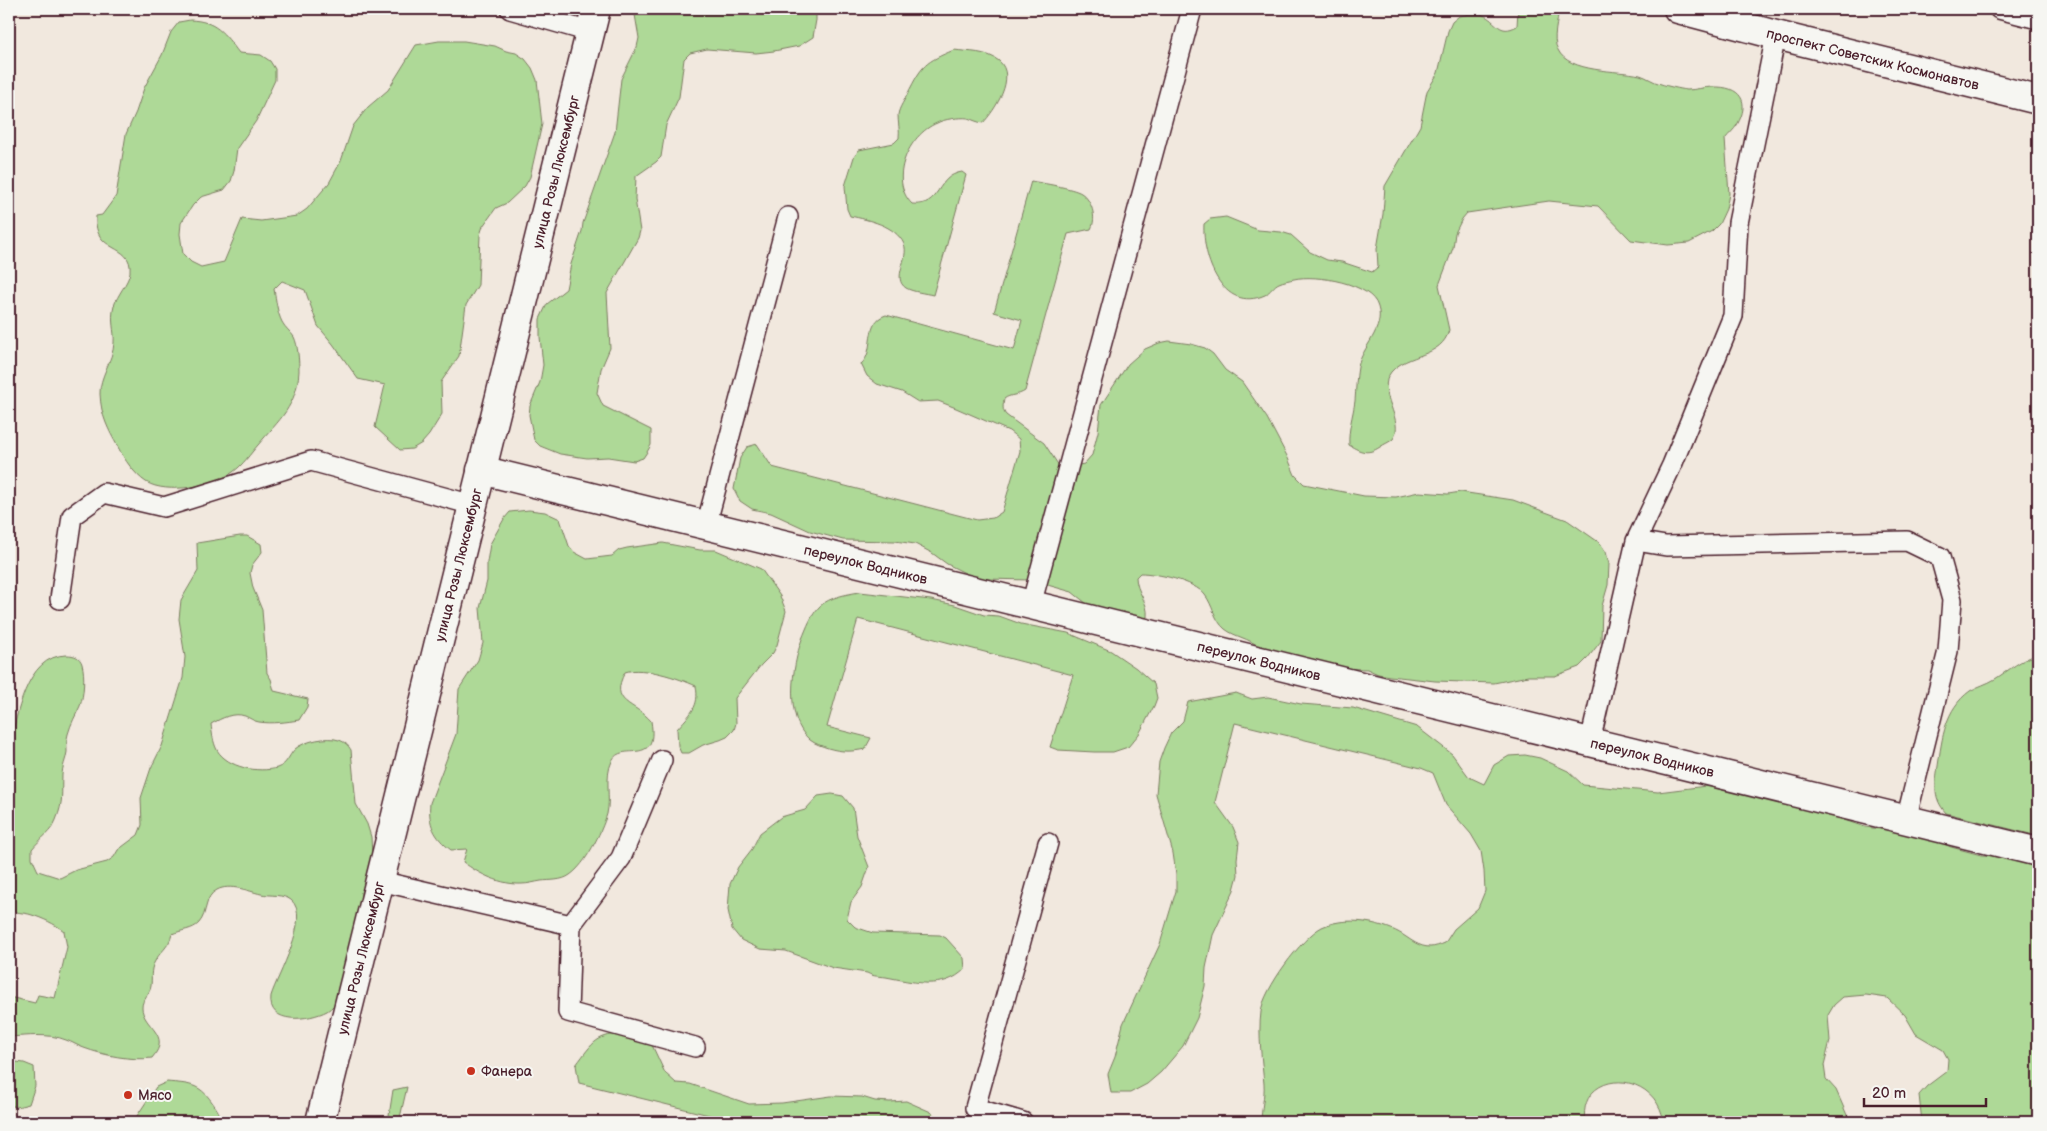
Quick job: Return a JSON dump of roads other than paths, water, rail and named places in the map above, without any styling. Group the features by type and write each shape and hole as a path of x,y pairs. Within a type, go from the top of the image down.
{"street":[{"name":"проспект Советских Космонавтов","path":"1678,9 1776,36 2038,100"},
{"name":"улица Розы Люксембург","path":"320,1122 593,20"},
{"name":"переулок Водников","path":"481,470 2038,852"}],"lane":[{"path":"510,9 593,20"},
{"path":"1031,605 1192,9"},
{"path":"1999,9 2038,19"},
{"path":"1590,742 1636,541 1672,465 1733,316 1738,223 1776,36"},
{"path":"706,526 788,217"},
{"path":"60,599 72,516 104,493 164,507 311,461 473,505"},
{"path":"1636,541 1666,546 1906,542 1940,557 1952,600 1948,651 1906,820"},
{"path":"662,760 620,858 572,925 568,1012 695,1047"},
{"path":"1023,1122 975,1108 1048,843"},
{"path":"380,881 572,925"}],"place":[{"name":"Фанера","path":"471,1071"},
{"name":"Мясо","path":"128,1095"}]}
